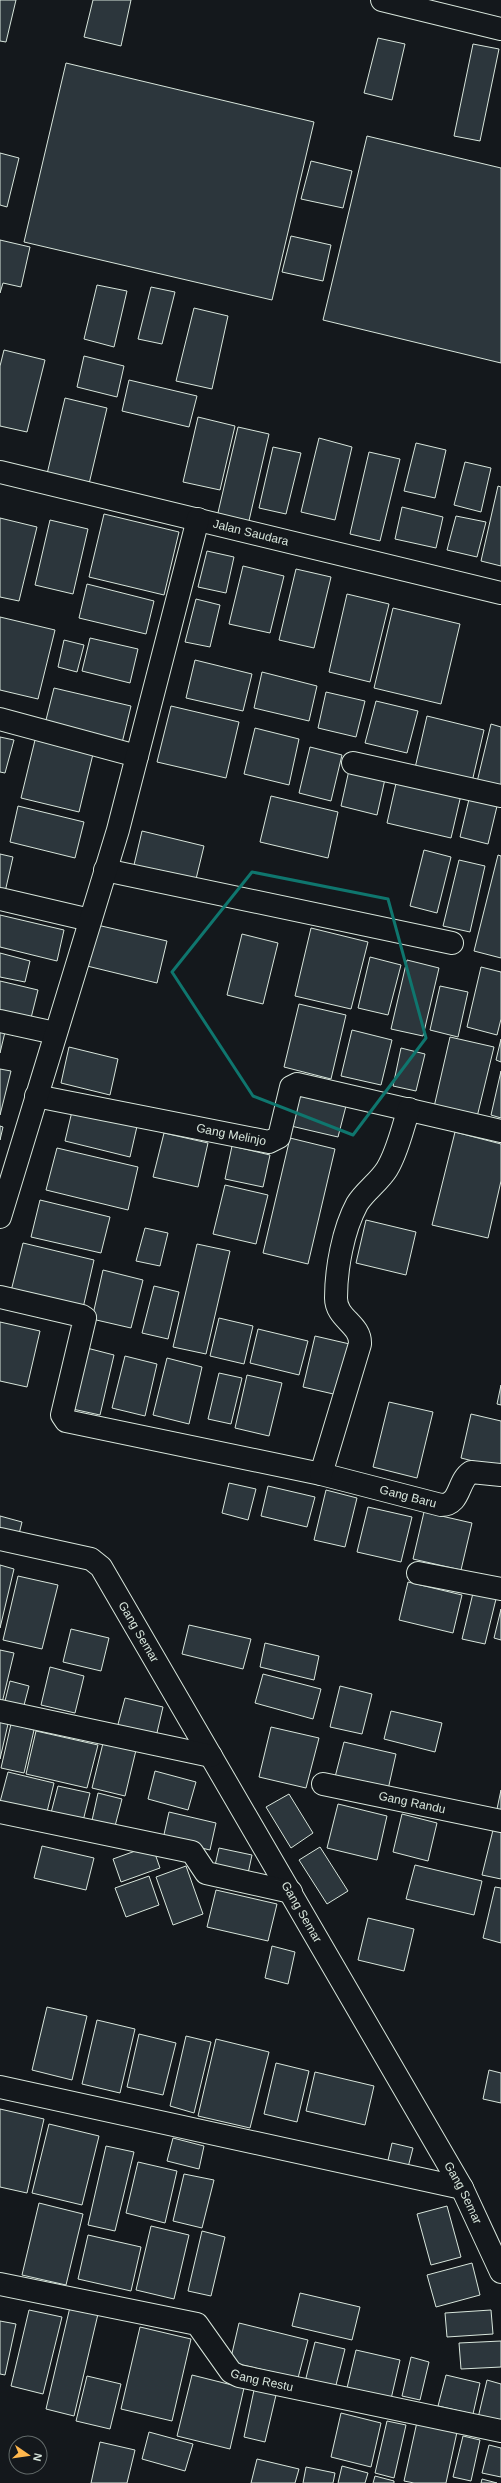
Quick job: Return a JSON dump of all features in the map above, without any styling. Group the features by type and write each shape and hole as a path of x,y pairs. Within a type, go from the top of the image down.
{"street":[{"path":"382,0 501,29"},
{"name":"Jalan Saudara","path":"0,472 501,593"},
{"path":"0,1217 105,870 137,756 198,519"},
{"path":"0,719 137,756"},
{"path":"353,764 501,796"},
{"path":"105,870 452,943"},
{"path":"0,899 90,920"},
{"path":"0,1021 55,1034"},
{"name":"Gang Melinjo","path":"36,1096 266,1142 273,1142 279,1137 291,1087 295,1084 501,1131"},
{"path":"0,1297 82,1316 85,1318 62,1415 64,1420 321,1474 360,1344 359,1332 342,1315 336,1305 337,1282 344,1243 357,1204 386,1171 395,1154 409,1109"},
{"name":"Gang Baru","path":"321,1474 441,1506 447,1505 454,1500 465,1477 471,1472 501,1475"},
{"name":"Gang Semar","path":"0,1539 91,1560 101,1567 462,2188 501,2272"},
{"path":"418,1573 501,1588"},
{"path":"0,1711 211,1756"},
{"name":"Gang Randu","path":"323,1784 501,1821"},
{"path":"0,1812 192,1852 206,1873 291,1892"},
{"path":"0,2087 462,2188"},
{"name":"Gang Restu","path":"0,2284 197,2324 231,2372 240,2376 501,2431"}],"highlighted area":[{"path":"252,872 388,899 426,1038 353,1135 253,1096 172,972"}],"building":[{"path":"0,0 16,0 6,42 0,41"},
{"path":"93,0 131,0 121,46 84,37"},
{"path":"378,38 405,44 392,100 364,93"},
{"path":"473,44 499,49 480,141 454,136"},
{"path":"66,63 314,122 272,300 24,242"},
{"path":"367,136 501,168 501,363 323,320"},
{"path":"0,153 19,158 7,207 0,205"},
{"path":"311,161 352,171 343,208 301,199"},
{"path":"291,236 331,245 323,281 282,272"},
{"path":"0,240 30,247 21,287 3,283 0,293"},
{"path":"97,285 127,291 114,347 84,339"},
{"path":"151,287 175,292 162,344 138,339"},
{"path":"194,308 228,316 212,389 176,381"},
{"path":"4,350 45,360 27,432 0,426 0,366"},
{"path":"84,356 124,366 117,397 77,387"},
{"path":"129,380 197,396 189,427 122,411"},
{"path":"65,398 107,408 89,484 47,474"},
{"path":"198,417 235,426 220,490 183,482"},
{"path":"238,427 269,434 248,525 217,517"},
{"path":"319,438 352,447 335,520 301,512"},
{"path":"416,443 446,450 435,498 404,491"},
{"path":"273,447 301,453 286,514 259,508"},
{"path":"369,452 400,459 380,541 350,534"},
{"path":"465,462 491,468 481,512 454,505"},
{"path":"498,486 501,487 501,566 481,561"},
{"path":"402,507 443,517 436,548 395,539"},
{"path":"104,514 179,532 164,595 89,577"},
{"path":"456,516 486,522 477,557 447,550"},
{"path":"0,518 37,527 19,601 0,597"},
{"path":"50,520 88,529 73,594 35,585"},
{"path":"207,551 234,557 226,593 198,587"},
{"path":"243,566 284,576 270,633 229,624"},
{"path":"296,569 331,577 314,648 279,640"},
{"path":"87,584 154,601 146,634 79,618"},
{"path":"347,594 389,604 370,682 329,672"},
{"path":"196,599 220,605 210,647 185,642"},
{"path":"393,608 460,624 441,704 374,688"},
{"path":"0,617 55,630 38,699 0,690"},
{"path":"90,638 138,649 130,683 82,671"},
{"path":"64,640 84,645 77,672 58,667"},
{"path":"195,660 252,674 243,711 186,698"},
{"path":"262,672 317,686 309,721 254,708"},
{"path":"54,688 131,706 122,743 45,724"},
{"path":"326,692 365,701 356,737 318,728"},
{"path":"376,701 418,711 407,753 365,743"},
{"path":"171,706 239,722 226,778 157,762"},
{"path":"427,716 484,730 472,782 415,768"},
{"path":"491,724 501,727 501,787 477,782"},
{"path":"255,728 299,739 289,785 244,774"},
{"path":"0,737 14,740 5,773 0,772"},
{"path":"35,740 93,754 79,812 21,798"},
{"path":"310,747 342,755 331,801 299,793"},
{"path":"349,770 385,779 377,815 341,806"},
{"path":"397,779 461,795 451,838 387,823"},
{"path":"470,795 498,802 488,844 460,837"},
{"path":"271,796 338,812 328,858 260,842"},
{"path":"18,806 84,822 75,858 10,842"},
{"path":"142,831 204,846 196,879 134,865"},
{"path":"424,850 451,857 437,913 410,906"},
{"path":"0,854 13,857 5,892 0,891"},
{"path":"498,855 501,856 501,958 474,951"},
{"path":"459,860 485,866 470,932 443,926"},
{"path":"0,915 64,930 57,961 0,947"},
{"path":"97,925 167,941 157,983 87,966"},
{"path":"311,928 368,942 351,1009 295,996"},
{"path":"242,934 278,943 263,1004 227,995"},
{"path":"0,953 30,961 25,982 0,977"},
{"path":"370,957 401,965 388,1015 358,1008"},
{"path":"407,960 439,968 423,1036 391,1029"},
{"path":"481,967 501,972 501,1019 497,1035 467,1027"},
{"path":"0,981 38,990 31,1018 0,1010"},
{"path":"440,986 468,992 458,1037 430,1030"},
{"path":"299,1004 346,1015 331,1079 284,1067"},
{"path":"352,1030 392,1040 381,1085 341,1076"},
{"path":"0,1031 5,1032 0,1053"},
{"path":"450,1037 494,1047 477,1117 434,1107"},
{"path":"501,1039 501,1062 496,1060"},
{"path":"69,1047 118,1059 110,1095 61,1083"},
{"path":"401,1048 425,1054 416,1091 393,1086"},
{"path":"0,1069 11,1071 0,1115"},
{"path":"501,1071 501,1118 491,1115"},
{"path":"298,1095 346,1106 338,1137 291,1126"},
{"path":"73,1107 138,1122 130,1157 65,1141"},
{"path":"0,1126 3,1127 0,1140"},
{"path":"455,1132 501,1144 501,1181 488,1238 432,1225"},
{"path":"164,1133 208,1143 198,1187 153,1177"},
{"path":"290,1138 335,1149 308,1264 263,1253"},
{"path":"232,1146 270,1155 263,1187 225,1179"},
{"path":"57,1148 138,1167 128,1210 46,1190"},
{"path":"225,1185 268,1195 256,1244 213,1234"},
{"path":"40,1200 110,1217 101,1253 31,1237"},
{"path":"366,1220 416,1232 406,1275 356,1263"},
{"path":"145,1228 168,1233 160,1266 136,1261"},
{"path":"23,1243 94,1260 83,1308 11,1291"},
{"path":"197,1244 230,1251 206,1354 173,1347"},
{"path":"103,1270 143,1280 131,1328 92,1319"},
{"path":"154,1286 179,1292 168,1339 142,1333"},
{"path":"219,1318 253,1326 244,1364 210,1356"},
{"path":"0,1322 40,1331 27,1387 0,1381"},
{"path":"258,1329 308,1341 299,1375 250,1363"},
{"path":"315,1336 354,1345 342,1396 303,1387"},
{"path":"83,1347 114,1355 100,1415 68,1408"},
{"path":"125,1356 157,1364 145,1416 112,1408"},
{"path":"167,1358 202,1367 189,1424 153,1415"},
{"path":"219,1373 242,1378 231,1424 208,1419"},
{"path":"247,1375 282,1383 269,1436 235,1428"},
{"path":"501,1385 501,1405 497,1404"},
{"path":"389,1402 433,1412 417,1478 373,1467"},
{"path":"471,1414 501,1421 501,1468 461,1458"},
{"path":"229,1483 256,1489 248,1520 222,1513"},
{"path":"268,1486 315,1497 307,1527 261,1516"},
{"path":"326,1490 357,1498 345,1547 314,1540"},
{"path":"368,1507 412,1517 401,1562 357,1552"},
{"path":"424,1512 472,1523 461,1570 413,1559"},
{"path":"0,1516 22,1522 17,1542 0,1538"},
{"path":"0,1565 14,1569 0,1628"},
{"path":"18,1576 58,1585 42,1649 3,1640"},
{"path":"408,1582 462,1595 453,1633 399,1620"},
{"path":"473,1593 496,1599 485,1644 462,1639"},
{"path":"501,1609 501,1640 494,1638"},
{"path":"189,1625 251,1639 243,1669 182,1654"},
{"path":"71,1629 109,1638 101,1671 63,1662"},
{"path":"265,1643 319,1656 314,1680 260,1667"},
{"path":"0,1650 14,1653 1,1707 0,1707"},
{"path":"50,1667 84,1676 75,1713 41,1705"},
{"path":"263,1674 321,1689 313,1719 255,1703"},
{"path":"10,1681 29,1686 22,1713 3,1709"},
{"path":"340,1686 372,1694 362,1734 330,1727"},
{"path":"125,1698 163,1707 156,1737 117,1728"},
{"path":"391,1711 442,1723 435,1752 384,1739"},
{"path":"0,1722 8,1724 0,1759"},
{"path":"11,1724 34,1730 24,1773 1,1768"},
{"path":"271,1727 319,1738 306,1788 259,1777"},
{"path":"36,1731 98,1745 87,1788 26,1774"},
{"path":"104,1739 137,1746 125,1796 92,1788"},
{"path":"344,1742 396,1754 387,1794 334,1781"},
{"path":"155,1771 196,1782 188,1810 148,1799"},
{"path":"8,1772 54,1783 46,1816 0,1802"},
{"path":"58,1786 90,1793 83,1821 51,1813"},
{"path":"501,1790 501,1810 497,1809"},
{"path":"98,1793 122,1799 114,1830 91,1825"},
{"path":"289,1794 313,1833 291,1848 266,1807"},
{"path":"338,1804 387,1816 377,1860 327,1848"},
{"path":"169,1812 216,1823 210,1850 163,1839"},
{"path":"402,1814 437,1823 428,1861 393,1852"},
{"path":"493,1830 501,1832 501,1879 482,1875"},
{"path":"152,1845 160,1868 121,1882 113,1859"},
{"path":"42,1846 94,1858 86,1890 34,1878"},
{"path":"320,1847 348,1891 327,1904 299,1860"},
{"path":"219,1848 252,1855 247,1878 214,1870"},
{"path":"415,1865 482,1881 474,1915 406,1899"},
{"path":"186,1866 203,1914 173,1925 156,1877"},
{"path":"149,1876 159,1905 126,1917 115,1888"},
{"path":"495,1887 501,1888 501,1943 483,1938"},
{"path":"216,1890 277,1904 268,1941 207,1927"},
{"path":"368,1918 414,1929 404,1971 358,1960"},
{"path":"272,1946 295,1952 288,1984 265,1978"},
{"path":"47,2007 87,2016 72,2080 32,2070"},
{"path":"97,2020 135,2029 120,2093 82,2084"},
{"path":"139,2034 176,2043 163,2095 127,2087"},
{"path":"186,2036 211,2042 194,2113 170,2106"},
{"path":"216,2039 269,2052 250,2128 198,2116"},
{"path":"276,2063 309,2071 297,2122 264,2114"},
{"path":"489,2070 501,2073 501,2103 483,2099"},
{"path":"315,2072 374,2086 365,2125 306,2111"},
{"path":"0,2109 44,2119 27,2193 0,2187"},
{"path":"49,2124 99,2136 82,2205 32,2193"},
{"path":"173,2138 204,2146 199,2169 167,2161"},
{"path":"392,2143 413,2148 406,2175 386,2169"},
{"path":"106,2146 134,2152 115,2231 88,2225"},
{"path":"138,2162 177,2171 165,2223 126,2213"},
{"path":"184,2174 214,2180 202,2228 173,2221"},
{"path":"39,2203 83,2214 66,2285 22,2275"},
{"path":"447,2206 461,2257 431,2265 417,2214"},
{"path":"151,2226 189,2235 174,2299 136,2290"},
{"path":"202,2231 225,2237 211,2296 188,2291"},
{"path":"88,2235 141,2247 131,2291 78,2279"},
{"path":"472,2263 480,2295 436,2307 427,2275"},
{"path":"300,2293 360,2307 352,2340 292,2326"},
{"path":"70,2307 98,2314 74,2416 46,2409"},
{"path":"29,2310 62,2317 43,2394 11,2386"},
{"path":"491,2310 493,2334 447,2337 445,2313"},
{"path":"0,2321 16,2324 5,2375 0,2374"},
{"path":"239,2323 308,2340 298,2378 230,2362"},
{"path":"140,2327 191,2339 172,2421 121,2409"},
{"path":"501,2341 501,2367 461,2369 459,2343"},
{"path":"315,2342 345,2349 335,2389 305,2382"},
{"path":"356,2350 400,2360 391,2399 347,2388"},
{"path":"411,2357 429,2362 420,2400 402,2396"},
{"path":"192,2375 244,2388 230,2449 177,2436"},
{"path":"446,2375 480,2383 473,2414 438,2406"},
{"path":"87,2376 121,2384 110,2429 76,2421"},
{"path":"487,2380 501,2384 501,2428 477,2422"},
{"path":"254,2390 276,2395 265,2442 244,2437"},
{"path":"341,2413 381,2423 371,2467 331,2457"},
{"path":"387,2421 406,2425 394,2478 375,2473"},
{"path":"417,2422 457,2432 446,2483 414,2483 404,2481"},
{"path":"149,2432 193,2444 185,2471 142,2459"},
{"path":"463,2436 480,2440 471,2481 453,2477"},
{"path":"100,2442 135,2450 127,2483 91,2483"},
{"path":"489,2445 501,2448 501,2477 482,2473"},
{"path":"257,2459 299,2469 295,2483 251,2483"},
{"path":"342,2466 368,2473 365,2483 338,2483"},
{"path":"306,2467 335,2473 333,2483 303,2483"},
{"path":"375,2476 394,2481 394,2483 373,2483"},
{"path":"482,2479 497,2483 481,2483"}]}
